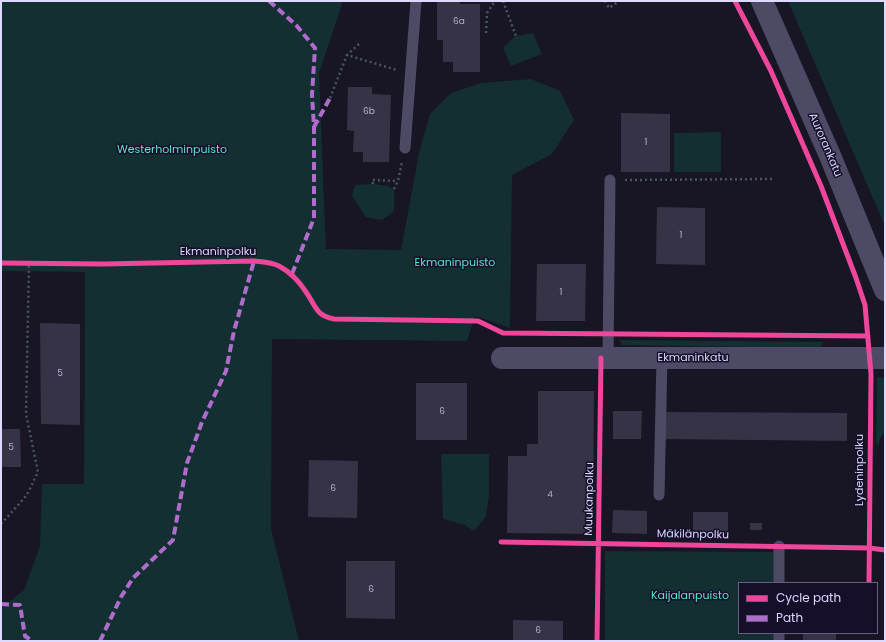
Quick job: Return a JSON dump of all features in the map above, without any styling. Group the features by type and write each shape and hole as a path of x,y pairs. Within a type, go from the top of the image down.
{"street":[{"name":"Aurorankatu","path":"762,1 831,158 884,284"},
{"name":"Ekmaninkatu","path":"502,358 885,358"}],"lane":[{"path":"404,148 416,1"},
{"path":"608,358 610,180"},
{"path":"659,495 662,358"},
{"path":"779,546 779,582"}],"path":[{"path":"486,33 487,13 495,1"},
{"path":"503,1 516,36"},
{"path":"605,1 609,8 618,2"},
{"path":"330,98 347,55 359,44"},
{"path":"347,55 410,74"},
{"path":"394,189 398,181 404,148"},
{"path":"610,180 773,179"},
{"path":"373,184 372,180 398,181"},
{"path":"22,263 36,263"},
{"path":"1,524 27,495 38,472 26,414 29,263"},
{"path":"20,415 26,414"}],"green space":[{"name":"Westerholminpuisto","path":"1,1 343,1 319,73 326,249 401,250 419,153 430,114 451,93 481,83 531,79 560,91 574,120 552,154 512,175 510,328 475,316 467,341 272,339 271,529 299,641 1,641 1,608 24,590 40,546 42,484 84,484 85,272 1,271"},
{"path":"788,1 885,1 885,226"},
{"path":"533,33 542,54 511,66 503,47 516,36"},
{"path":"721,132 721,172 674,172 674,133"},
{"path":"373,184 388,186 394,189 394,211 382,220 366,217 352,196 355,185"},
{"path":"619,340 823,342 820,348 622,345"},
{"path":"877,377 885,378 885,431 880,438 878,446 876,442"},
{"path":"441,454 489,454 489,496 486,516 474,531 465,525 443,519"},
{"name":"Kaijalanpuisto","path":"605,551 775,552 775,582 738,582 738,634 775,634 775,641 605,641"}],"building":[{"path":"437,1 460,1 460,4 480,4 480,72 453,72 453,62 443,62 443,40 437,40"},
{"path":"348,87 372,87 372,94 391,95 389,162 363,162 363,152 353,152 354,131 347,130"},
{"path":"621,113 670,114 670,172 621,172"},
{"path":"657,207 705,208 705,265 656,264"},
{"path":"537,264 586,264 585,321 536,321"},
{"path":"40,323 80,324 80,425 41,424"},
{"path":"416,383 467,383 467,440 416,440"},
{"path":"538,391 594,391 593,534 507,533 508,456 527,456 527,444 538,444"},
{"path":"613,411 642,411 641,439 613,439"},
{"path":"664,412 847,413 847,441 663,439"},
{"path":"1,429 20,429 21,467 1,467"},
{"path":"309,460 358,461 357,518 308,517"},
{"path":"613,510 647,511 647,534 612,533"},
{"path":"693,512 728,512 728,534 693,534"},
{"path":"750,523 762,523 762,530 750,530"},
{"path":"346,561 395,561 395,619 346,618"},
{"path":"513,620 563,621 563,641 513,641"},
{"path":"803,634 836,634 836,641 803,641"}],"marked path":[{"path":"269,1 296,25 315,48 312,95 314,127 314,218 292,274"},
{"path":"314,127 330,98"},
{"path":"100,641 121,597 133,578 173,540 187,463 202,422 226,371 234,331 254,261"},
{"path":"1,604 20,605 25,636 32,641"}],"cycle path":[{"name":"Lydeninpolku","path":"735,1 771,71 821,186 865,305 871,374 869,582"},
{"name":"Ekmaninpolku","path":"1,263 103,264 266,262 279,266 291,274 303,288 319,312 334,319 478,321 503,333 868,336"},
{"name":"Muukanpolku","path":"597,641 601,358"},
{"name":"Muukanpolku","path":"501,542 869,548 885,550"}],"park label":[{"name":"Ekmaninpuisto","path":"455,263"}]}
